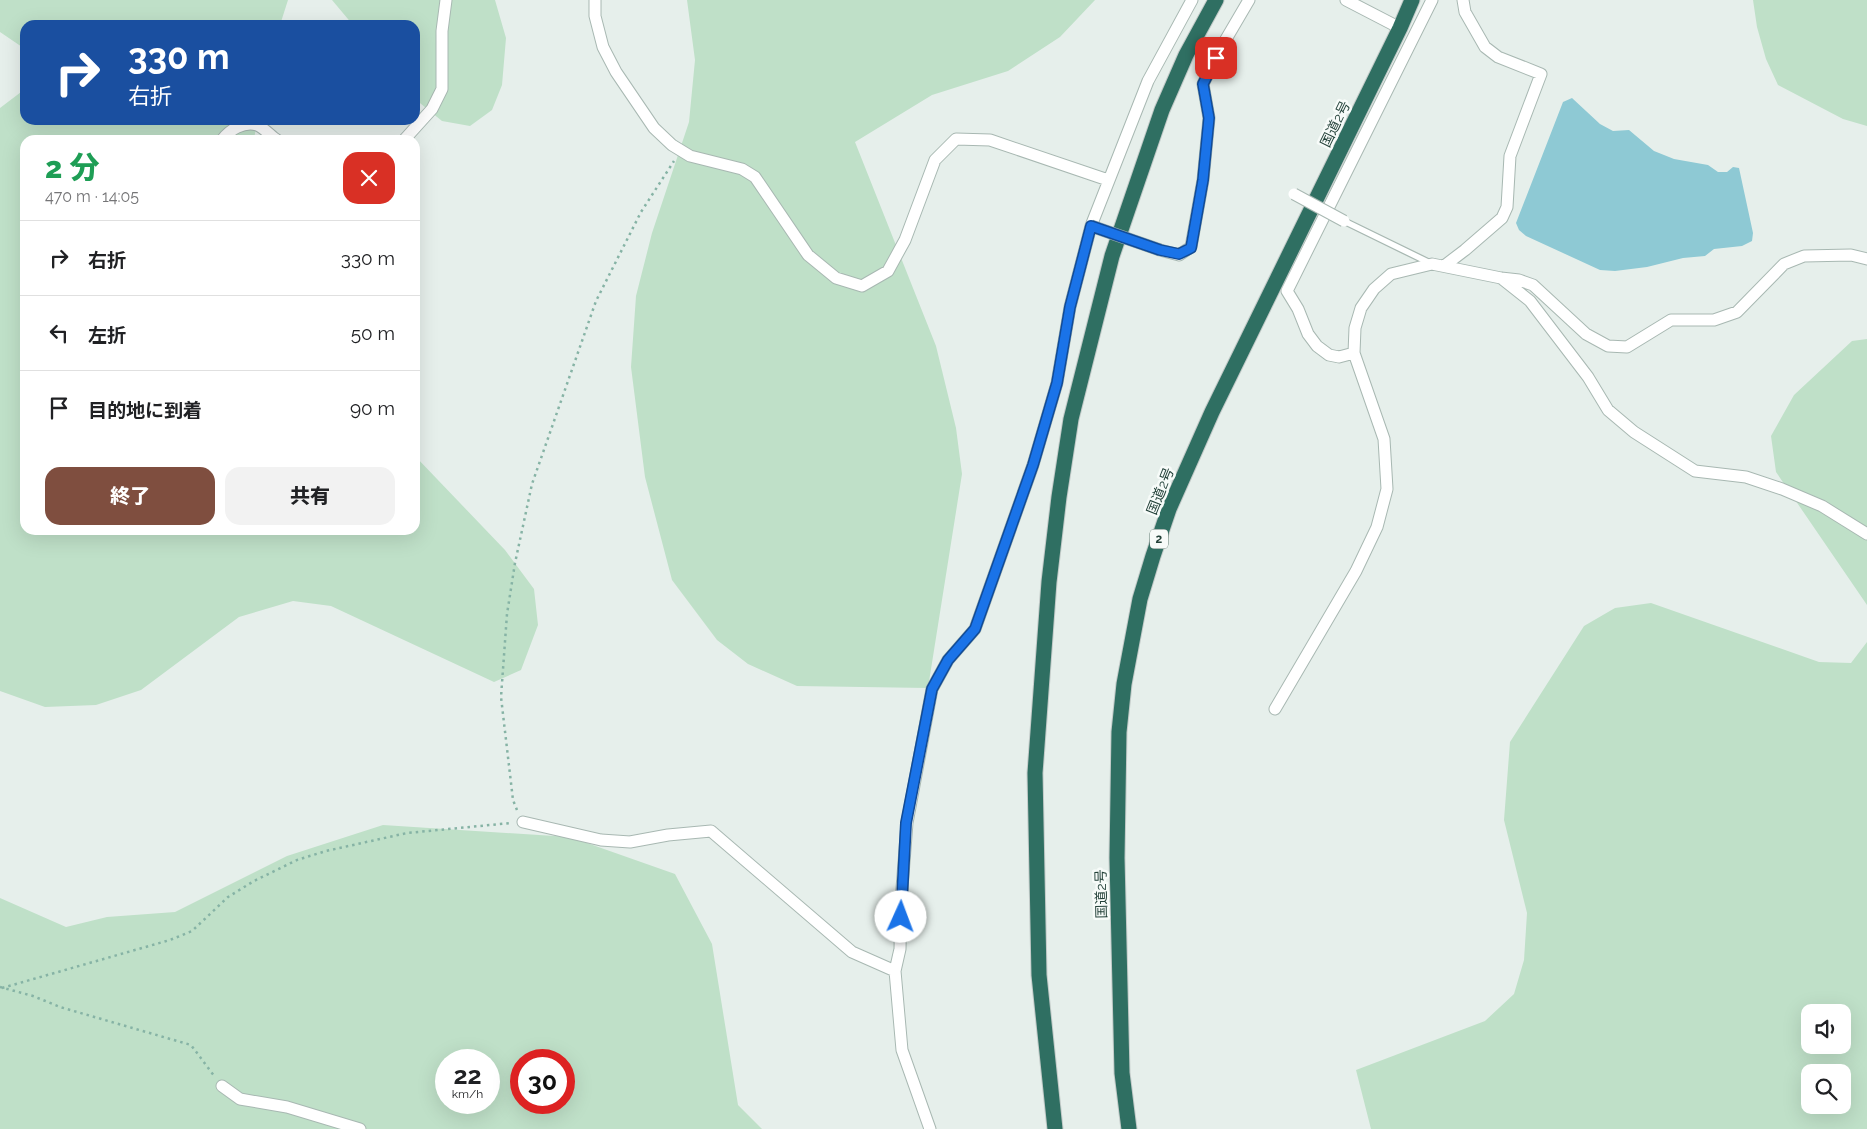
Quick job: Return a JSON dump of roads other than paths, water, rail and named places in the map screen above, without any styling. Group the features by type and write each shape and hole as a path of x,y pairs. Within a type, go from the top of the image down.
{"highway":[{"path":"1055,1129 1039,975 1034,774 1049,582 1061,488 1071,419 1112,256 1162,110 1186,55 1216,0"},
{"name":"国道2号","path":"1129,1129 1122,1082 1121,1053 1117,858 1119,741 1124,684 1140,599 1169,509 1212,412 1412,0"}],"street":[{"path":"420,122 432,109 442,89 442,32 446,0"},
{"path":"595,0 595,16 603,47 616,72 654,128 690,156 742,169 755,177 808,256 836,278 862,286 888,271 905,240 935,160 956,139 990,140 1108,180"},
{"path":"930,1129 902,1050 895,971 900,949 906,823 932,689 948,660 975,629 1033,465 1057,383 1070,307 1091,226 1148,81 1192,0"},
{"path":"1091,226 1160,250 1179,254 1191,248 1203,180 1209,118 1203,84 1222,46 1249,0"},
{"path":"1346,0 1400,28"},
{"path":"1354,353 1338,357 1329,355 1318,346 1308,334 1298,308 1287,292 1432,0"},
{"path":"1444,266 1502,218 1507,207 1510,156 1541,74 1498,57 1485,47 1465,12 1463,0"},
{"path":"228,135 238,127 250,125 258,126 270,135"},
{"path":"409,135 418,125"},
{"path":"1294,194 1344,221"},
{"path":"1275,709 1356,571 1377,527 1387,489 1384,439 1354,353 1355,328 1361,308 1374,289 1391,274 1432,264 1519,280 1533,285 1586,334 1608,346 1627,348 1671,320 1714,320 1737,312 1784,264 1804,256 1851,255 1867,260"},
{"path":"1501,278 1530,301 1588,377 1608,410 1634,432 1695,471 1746,477 1782,489 1822,506 1867,534"},
{"path":"523,822 601,840 630,842 668,835 711,831 852,952 895,971"},
{"path":"222,1086 240,1099 287,1107 360,1129"}],"lane":[{"path":"1344,221 1432,264"}],"water":[{"path":"1572,98 1600,124 1613,131 1629,130 1654,151 1674,159 1708,165 1718,172 1727,172 1733,167 1739,168 1753,233 1752,241 1742,246 1714,249 1705,256 1683,258 1647,267 1615,271 1600,270 1526,236 1519,230 1516,223 1563,102"}]}
